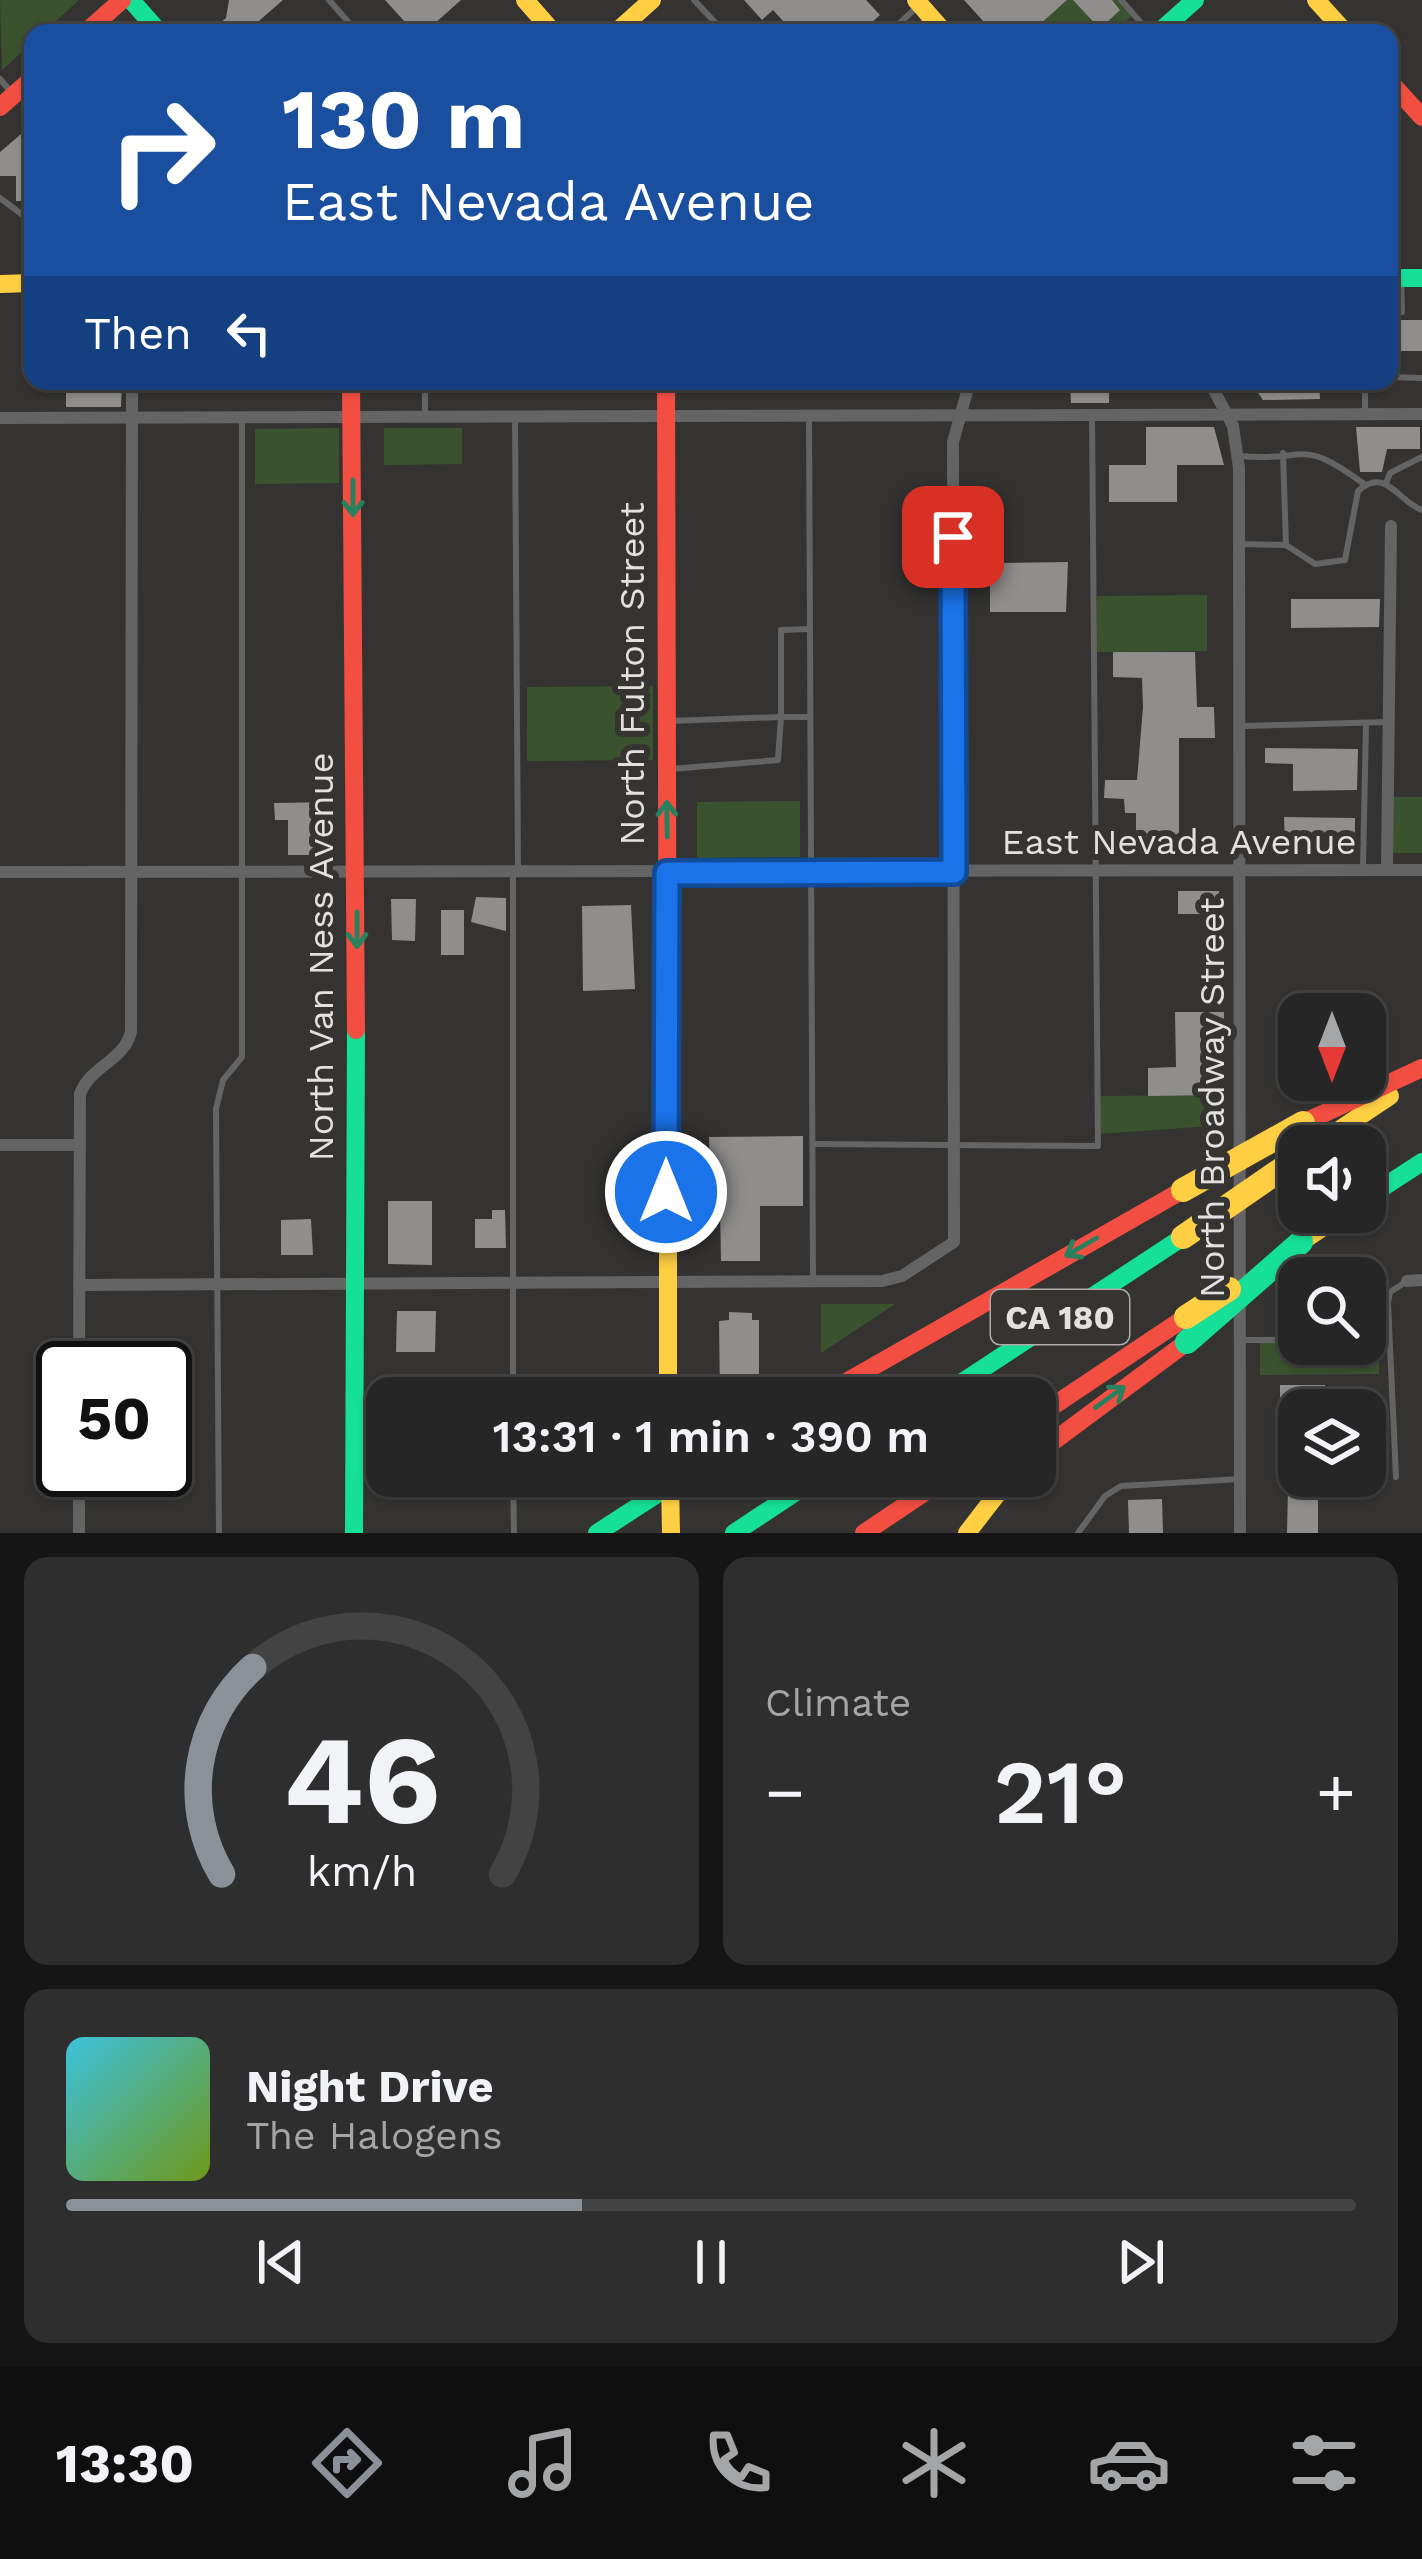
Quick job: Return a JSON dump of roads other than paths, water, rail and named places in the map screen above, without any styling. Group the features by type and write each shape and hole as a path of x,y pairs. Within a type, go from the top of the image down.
{"main road":[{"path":"96,24 127,0 151,24"},
{"path":"525,0 546,24"},
{"path":"625,24 652,0"},
{"path":"1165,24 1196,0"},
{"path":"1316,0 1338,24"},
{"path":"1398,91 1422,117"},
{"name":"North Van Ness Avenue","path":"351,390 358,1284 354,1533"},
{"name":"North Fulton Street","path":"666,390 669,1377"},
{"path":"855,1377 1303,1123 1422,1071"},
{"path":"1346,1125 1422,1071"},
{"path":"1386,1185 1422,1162"},
{"name":"CA 180","path":"970,1377 1278,1171"},
{"name":"CA 180","path":"1056,1406 1186,1330 1314,1233"},
{"path":"1056,1438 1186,1330"},
{"path":"597,1533 650,1497"},
{"path":"671,1533 674,1497"},
{"path":"736,1531 788,1497"},
{"path":"864,1533 918,1497"},
{"path":"967,1533 995,1497"}],"street":[{"path":"79,1341 80,1094 86,1077 119,1054 131,1032 132,390"},
{"path":"79,1285 882,1281 902,1276 954,1242 953,442 967,390"},
{"name":"North Broadway Street","path":"1214,390 1228,415 1238,455 1240,1533"},
{"path":"0,418 1422,414"},
{"path":"1387,870 1390,526"},
{"name":"East Nevada Avenue","path":"0,872 1422,870"},
{"path":"0,1145 80,1145"},
{"path":"79,1497 79,1533"}],"lane":[{"path":"328,0 350,24"},
{"path":"694,0 717,24"},
{"path":"1121,0 1145,24"},
{"path":"1398,312 1402,312 1404,278"},
{"path":"424,390 425,416"},
{"path":"1365,390 1365,415"},
{"path":"813,1144 1098,1145 1092,414"},
{"path":"514,1377 515,415"},
{"path":"809,415 813,1281"},
{"path":"219,1533 216,1109 223,1081 242,1057 242,417"},
{"path":"1238,455 1303,450 1331,460 1364,484 1387,482 1422,510"},
{"path":"1283,454 1286,545"},
{"path":"1387,482 1390,473 1422,457"},
{"path":"1240,544 1286,545 1315,564 1345,560 1364,484"},
{"path":"666,769 778,760 781,630 808,629"},
{"path":"665,722 808,716"},
{"path":"1240,726 1388,722"},
{"path":"1363,870 1366,723"},
{"path":"1396,1477 1390,1292 1415,1281"},
{"path":"1240,1340 1278,1340"},
{"path":"1078,1533 1105,1496 1121,1486 1240,1479"},
{"path":"513,1497 514,1533"}]}
